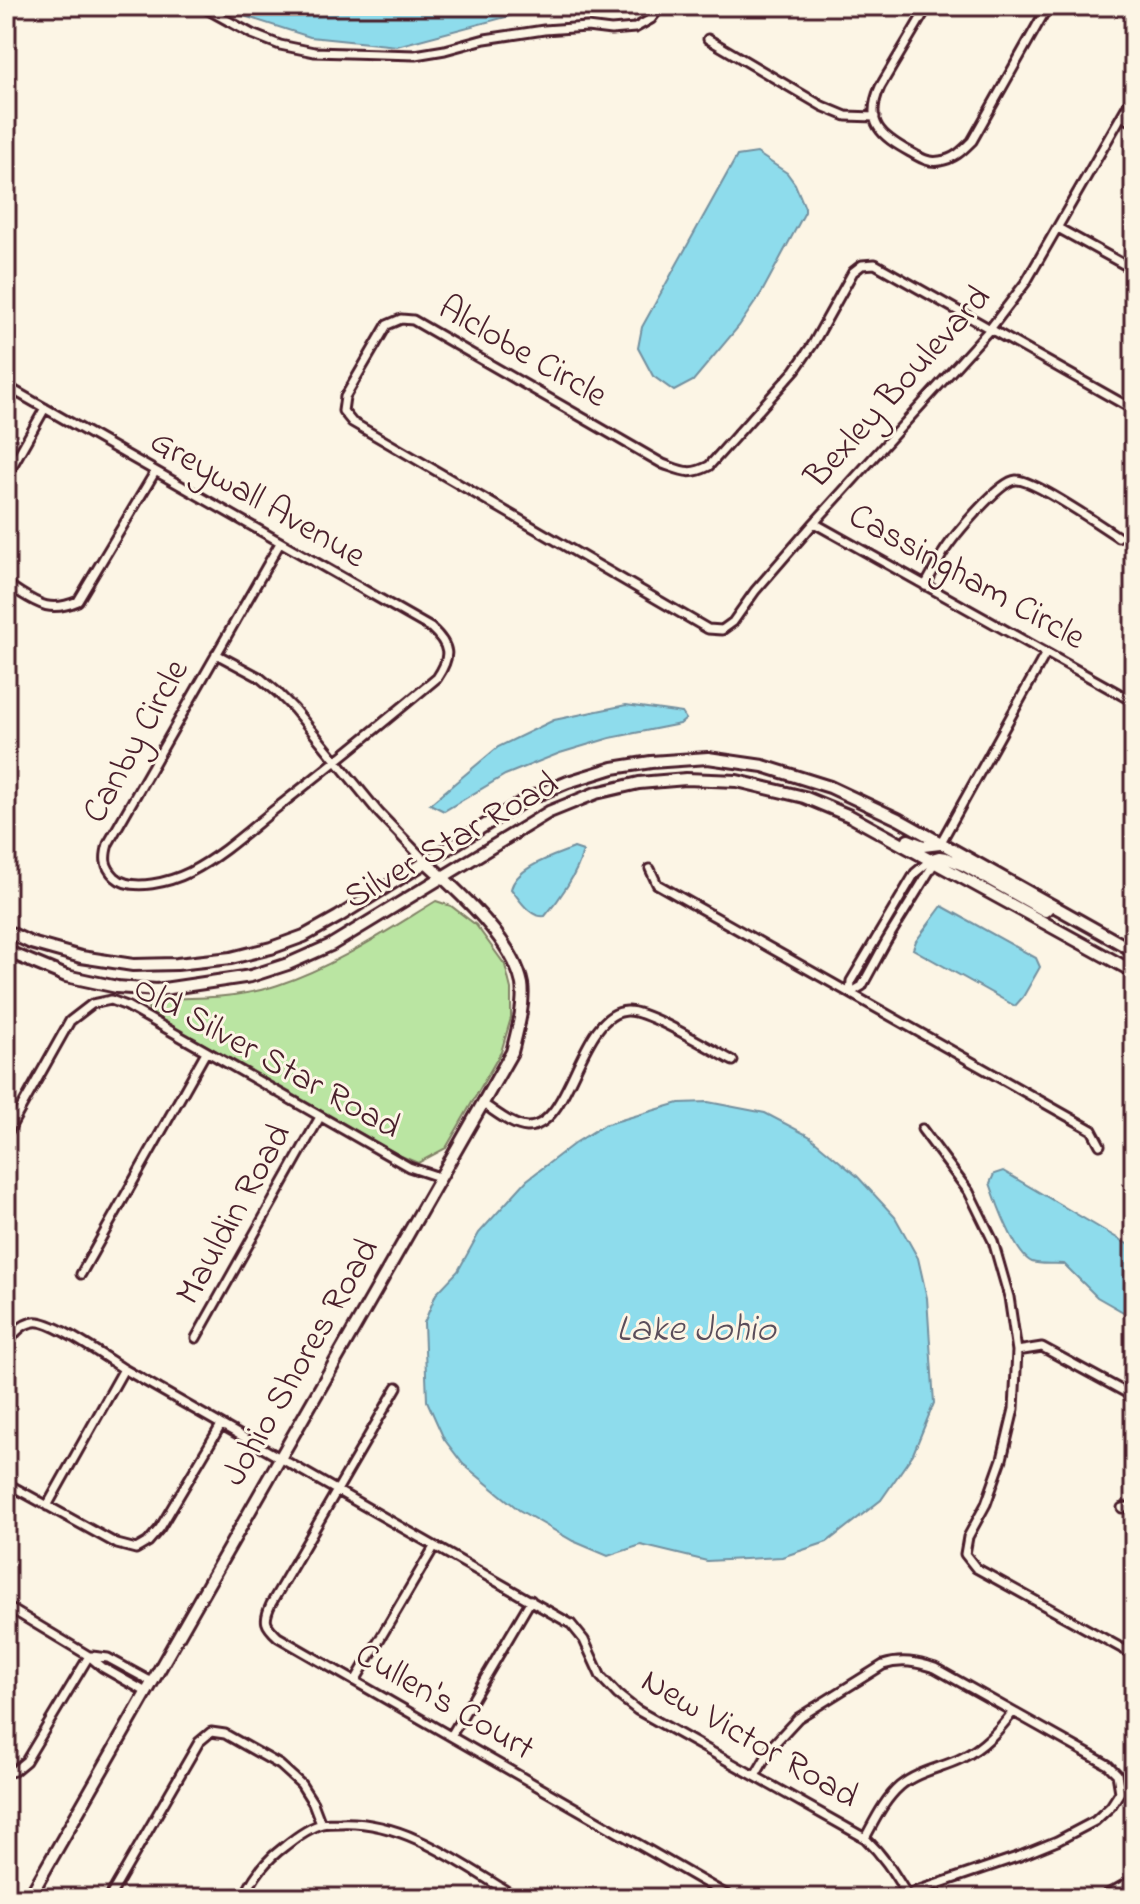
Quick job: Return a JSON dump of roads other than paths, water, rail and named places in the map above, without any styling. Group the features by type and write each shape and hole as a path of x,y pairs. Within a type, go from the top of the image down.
{"main road":[{"name":"Silver Star Road","path":"6,931 31,943 81,957 133,965 231,958 304,936 527,799 613,768 708,758 763,766 830,787 898,819 1134,951"},
{"name":"Silver Star Road","path":"6,951 66,976 117,987 157,990 251,976 331,945 549,812 596,793 639,783 686,779 737,781 804,797 850,816 1134,972"},
{"path":"804,797 823,797 916,844 940,844"},
{"path":"934,860 946,858 965,866 1045,911 1051,905"},
{"name":"Johio Shores Road","path":"29,1898 512,1052 520,1020 522,985 511,955 493,929 426,862"},
{"path":"1104,1898 1134,1881"}],"street":[{"path":"201,6 252,34 280,45 314,52 415,55 544,30 635,28 651,19 661,6"},
{"path":"928,6 875,98 879,131 891,142 928,162 942,161 959,154 972,141 1048,6"},
{"path":"708,39 822,106 846,116 875,117"},
{"name":"Bexley Boulevard","path":"814,523 990,329 1024,285 1134,94"},
{"path":"1122,116 1134,123"},
{"path":"1058,228 1134,270"},
{"name":"Alclobe Circle","path":"814,523 755,591 733,622 722,630 708,629 352,422 343,411 345,397 387,325 401,319 413,320 663,464 681,471 697,472 709,466 795,370 853,272 862,265 875,264 990,329"},
{"path":"990,329 1134,410"},
{"name":"Greywall Avenue","path":"6,386 431,628 443,639 448,655 445,667 437,678"},
{"path":"6,477 45,408"},
{"path":"6,584 47,607 62,608 78,601 155,472"},
{"path":"925,586 961,528 1001,487 1015,480 1033,484 1118,537"},
{"name":"Cassingham Circle","path":"814,523 1134,702"},
{"name":"Canby Circle","path":"280,543 108,844 104,857 107,869 119,880 134,885 164,881 190,872 218,854 437,678"},
{"path":"940,844 1046,653"},
{"path":"216,654 259,677 277,692 379,813 426,862"},
{"path":"850,993 851,981 915,873 934,860"},
{"path":"850,993 862,986 934,860"},
{"path":"650,869 657,884 1092,1130 1100,1145"},
{"path":"886,923 894,929"},
{"name":"Old Silver Star Road","path":"6,1135 70,1021 92,1004 111,1000 127,1006 409,1167 439,1177"},
{"path":"483,1104 511,1122 526,1127 541,1124 553,1113 597,1030 610,1016 627,1011 649,1015 733,1061"},
{"path":"81,1274 206,1052"},
{"name":"Mauldin Road","path":"196,1338 320,1117"},
{"path":"922,1129 969,1192 993,1241 1009,1297 1017,1351 1014,1409 1002,1459 986,1504 968,1537 965,1554 976,1568 1134,1655"},
{"name":"New Victor Road","path":"6,1347 22,1326 36,1321 51,1325 571,1624 584,1640 601,1677 618,1695 637,1710 865,1838 888,1862 908,1897"},
{"path":"1017,1351 1042,1347 1125,1392 1134,1401"},
{"path":"47,1506 124,1369"},
{"path":"338,1492 397,1387"},
{"path":"6,1483 117,1544 136,1549 148,1542 160,1528 221,1425"},
{"name":"Cullen's Court","path":"338,1492 265,1616 267,1627 278,1637 732,1898"},
{"path":"1122,1508 1134,1506"},
{"path":"355,1681 434,1547"},
{"path":"451,1736 531,1600"},
{"path":"6,1606 89,1656 108,1658 149,1687"},
{"path":"6,1773 14,1771 26,1761 89,1656"},
{"path":"755,1776 773,1745 798,1718 883,1665 894,1662 916,1662 935,1668 1108,1765 1117,1774 1120,1792 1095,1821 1020,1856 908,1897 896,1898"},
{"path":"865,1838 885,1803 900,1787 918,1775 962,1758 981,1746 996,1735 1013,1712"},
{"path":"109,1898 199,1742 211,1732 225,1734 280,1765 301,1784 321,1824"},
{"path":"244,1898 250,1883 269,1858 292,1840 321,1824 358,1822 422,1841 518,1898"}],"water":[{"path":"226,6 547,6 397,46 310,37 238,14"},
{"path":"757,153 787,173 795,184 805,212 762,292 739,326 693,381 674,391 653,376 638,348 642,327 737,156"},
{"path":"626,705 682,713 686,719 680,724 610,738 560,753 505,775 444,811 430,804 498,747 554,720"},
{"path":"574,848 583,851 562,894 545,916 530,911 511,889 514,881 537,863"},
{"path":"942,906 1036,958 1040,967 1015,1006 913,949"},
{"name":"Lake Johio","path":"708,1102 765,1113 809,1136 857,1176 895,1217 918,1258 927,1298 934,1403 913,1454 881,1500 827,1542 782,1557 707,1561 641,1545 608,1556 573,1541 519,1510 463,1464 444,1439 427,1401 424,1323 436,1294 458,1271 479,1233 527,1180 604,1125 679,1103"},
{"path":"1003,1171 1134,1248 1134,1318 1097,1297 1064,1264 1035,1263 1026,1257 1007,1227 990,1183 994,1174"}]}
